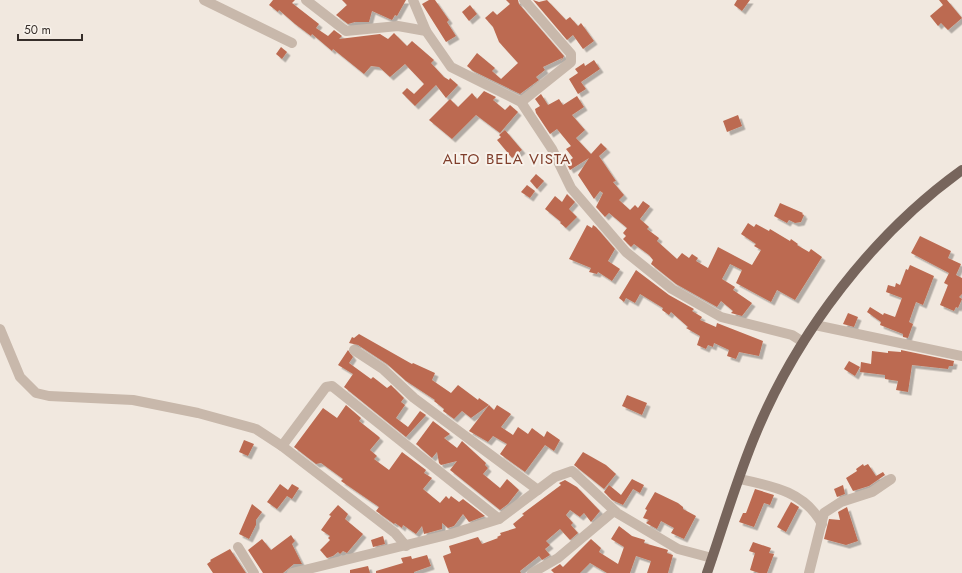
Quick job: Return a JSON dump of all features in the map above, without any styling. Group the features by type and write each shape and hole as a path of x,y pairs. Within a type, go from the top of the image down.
{"main road":[{"path":"707,573 755,434 775,391 803,342 851,273 882,241 945,183 962,170"}],"street":[{"path":"204,0 292,43"},
{"path":"306,0 346,31 398,26 426,31"},
{"path":"412,0 426,31 451,67 521,102 552,149 571,188 626,252 672,289 721,317 792,335 803,342"},
{"path":"521,102 571,62 571,54 524,0"},
{"path":"815,325 962,356"},
{"path":"0,329 20,377 36,393 49,396 133,400 198,413 256,429 282,446 395,533 406,546"},
{"path":"354,350 383,369 414,398 538,490"},
{"path":"282,446 326,387 332,386 499,519"},
{"path":"292,573 406,546 499,519 555,477 572,471 614,511 678,549 712,558"},
{"path":"740,479 777,487 820,512"},
{"path":"820,512 841,502 872,492 891,479"},
{"path":"532,573 558,558 614,511"},
{"path":"809,573 822,524 820,512"},
{"path":"238,547 254,573"}],"building":[{"path":"273,0 295,0 292,3 319,24 316,28 328,36 334,30 342,36 339,39 380,34 388,39 394,33 407,46 412,41 434,60 431,63 444,77 449,80 450,78 458,85 446,98 436,85 415,106 402,93 407,88 414,94 424,84 405,64 390,77 379,67 371,66 364,74 333,49 332,51 312,34 311,36 279,10 278,12 269,5"},
{"path":"342,0 406,0 397,16 395,15 392,20 372,11 369,22 355,22 348,24 336,15 347,5"},
{"path":"429,0 435,0 449,20 447,22 456,36 446,42 422,4"},
{"path":"506,0 518,0 519,4 564,56 561,61 562,58 543,67 545,70 536,77 539,80 520,94 473,71 467,66 477,53 495,68 492,71 501,79 518,63 499,42 493,27 485,18 493,11 497,15 510,4"},
{"path":"533,0 539,2 547,0 566,20 570,17 578,26 581,23 594,41 583,49 573,35 567,40"},
{"path":"737,0 750,0 742,11 734,5"},
{"path":"939,0 947,0 962,18 948,30 941,23 938,26 930,16 943,5"},
{"path":"470,5 477,14 469,21 462,12"},
{"path":"281,47 287,52 282,59 276,54"},
{"path":"594,60 600,69 581,82 586,89 578,94 569,79 578,73 575,69 584,63 585,66"},
{"path":"484,91 496,97 493,100 505,110 510,105 518,112 500,133 476,115 452,139 429,120 450,99 458,107 472,93 477,99"},
{"path":"541,94 548,105 559,99 563,105 577,96 584,107 572,115 585,130 576,138 591,154 601,143 607,149 599,156 616,181 613,182 624,195 619,200 630,210 635,205 638,208 643,201 650,206 640,219 649,227 647,229 659,238 657,241 677,259 682,253 689,258 692,254 698,258 696,261 708,268 718,247 752,265 761,250 754,246 756,244 741,234 748,223 754,227 756,224 769,231 770,229 790,241 791,239 798,244 797,245 809,252 811,249 822,257 795,300 777,290 771,302 736,283 742,270 730,264 722,279 735,287 733,290 752,303 742,316 731,313 733,311 721,301 717,307 676,284 651,264 653,260 649,255 634,244 631,247 623,239 626,236 623,233 627,228 609,213 605,217 596,207 603,193 600,191 594,199 578,175 589,158 570,170 566,163 573,158 566,149 571,146 557,129 550,134 536,113 535,109 540,106 535,99"},
{"path":"738,115 742,126 727,132 723,121"},
{"path":"505,130 522,150 512,158 497,140 501,137 499,135"},
{"path":"536,174 544,181 537,189 530,181"},
{"path":"527,185 535,191 530,198 521,192"},
{"path":"567,194 575,202 569,209 577,217 566,228 545,209 555,196 562,202"},
{"path":"780,203 803,213 802,214 804,215 801,222 795,223 789,220 787,223 774,216"},
{"path":"587,225 592,228 593,225 596,227 615,249 608,261 620,269 612,281 598,272 597,274 589,272 591,268 569,259"},
{"path":"920,236 951,251 948,258 961,264 956,275 962,278 962,294 959,297 962,299 958,308 956,307 954,311 940,305 948,285 944,283 949,273 911,253"},
{"path":"910,265 934,276 923,305 916,302 909,322 913,324 908,338 903,337 903,334 880,325 881,322 867,312 870,307 883,315 884,313 895,317 902,298 886,292 888,285 895,287 896,283 900,285 906,269 908,270"},
{"path":"636,270 669,295 694,309 692,311 702,317 700,320 716,327 717,323 763,341 759,356 739,352 736,359 727,356 729,350 714,343 713,347 708,345 706,349 697,345 700,336 686,328 688,327 671,312 669,315 662,310 663,308 640,294 635,303 626,298 624,302 619,298"},
{"path":"848,313 858,317 854,327 843,324"},
{"path":"359,334 412,364 413,363 435,373 432,380 451,393 458,385 478,400 479,398 489,405 471,418 462,411 454,419 443,411 444,409 434,401 435,400 406,381 387,364 358,345 349,343 352,337 354,338"},
{"path":"348,350 353,357 349,363 371,379 373,377 387,388 391,385 404,398 401,402 405,405 396,418 408,427 420,411 426,415 406,437 344,387 353,374 338,365"},
{"path":"901,350 954,361 953,366 949,366 948,369 912,365 908,392 896,390 898,381 885,379 885,375 860,372 861,362 871,364 872,351 888,353 888,351 901,352"},
{"path":"849,361 860,367 855,376 844,369"},
{"path":"627,395 647,403 642,415 622,406"},
{"path":"346,405 361,418 359,421 380,438 370,450 377,456 374,459 389,470 402,452 426,470 424,473 432,478 423,489 440,503 446,496 449,499 451,496 459,502 463,499 485,516 469,522 463,514 454,526 448,528 442,523 442,529 424,534 422,526 416,534 403,525 402,528 395,523 394,524 376,511 379,507 341,481 343,479 321,463 316,464 294,447 323,408 337,418"},
{"path":"489,405 494,410 497,405 511,414 501,427 513,435 518,427 528,434 532,428 544,437 547,431 560,440 554,451 545,445 525,472 500,454 507,444 493,436 488,442 469,431"},
{"path":"433,421 450,434 444,438 457,448 462,441 486,463 485,465 488,468 483,474 500,488 507,479 519,490 508,504 500,510 450,470 457,461 441,465 439,463 437,452 432,458 416,444"},
{"path":"244,440 254,444 248,456 239,452"},
{"path":"583,452 606,465 616,474 604,489 574,465"},
{"path":"863,464 864,466 868,464 876,476 883,472 885,475 869,486 853,491 846,478 857,471 856,469"},
{"path":"632,479 644,485 640,493 633,489 623,505 612,500 604,492 609,485 621,495"},
{"path":"565,480 577,487 600,511 591,522 584,513 580,517 570,510 566,515 573,523 571,525 578,533 570,540 560,529 546,541 550,545 545,549 550,555 542,560 539,556 520,571 521,573 449,573 443,556 451,553 449,546 478,537 482,544 498,538 497,537 501,535 500,533 516,528 513,524 524,515 522,514 561,485 559,483"},
{"path":"280,484 288,490 292,484 299,488 292,499 287,496 277,509 267,502"},
{"path":"843,485 845,494 837,497 834,489"},
{"path":"755,489 774,495 770,505 764,503 754,527 739,522 743,513 746,513"},
{"path":"655,492 678,503 683,507 683,509 696,516 684,539 671,533 674,528 661,521 657,529 646,523 649,520 643,518 647,510 645,509"},
{"path":"791,502 799,507 786,532 777,527"},
{"path":"252,504 262,512 256,520 256,525 249,539 239,534"},
{"path":"338,505 348,514 345,519 363,534 347,553 343,551 340,554 338,552 327,558 320,550 330,540 328,538 330,536 321,530 331,516 329,515"},
{"path":"847,507 858,541 846,545 824,539 829,519 840,520 838,512"},
{"path":"619,526 632,536 645,540 644,543 668,550 667,553 673,555 668,573 647,573 651,561 636,556 630,573 607,573 590,563 580,573 554,573 551,570 560,564 563,567 591,539 601,548 599,552 618,564 624,547 611,539"},
{"path":"291,535 295,541 292,544 302,564 294,564 283,573 263,573 248,550 262,539 271,550"},
{"path":"383,536 385,544 373,547 371,540"},
{"path":"753,542 771,548 769,553 774,554 767,573 759,573 750,570 755,553 749,551"},
{"path":"230,549 246,573 213,573 207,564 211,561 210,560"},
{"path":"427,555 431,566 414,573 376,573 376,571 403,563 401,558 411,556 412,559"},
{"path":"368,566 370,573 350,573 350,570"}],"district":[{"name":"ALTO BELA VISTA","path":"507,159"}]}
